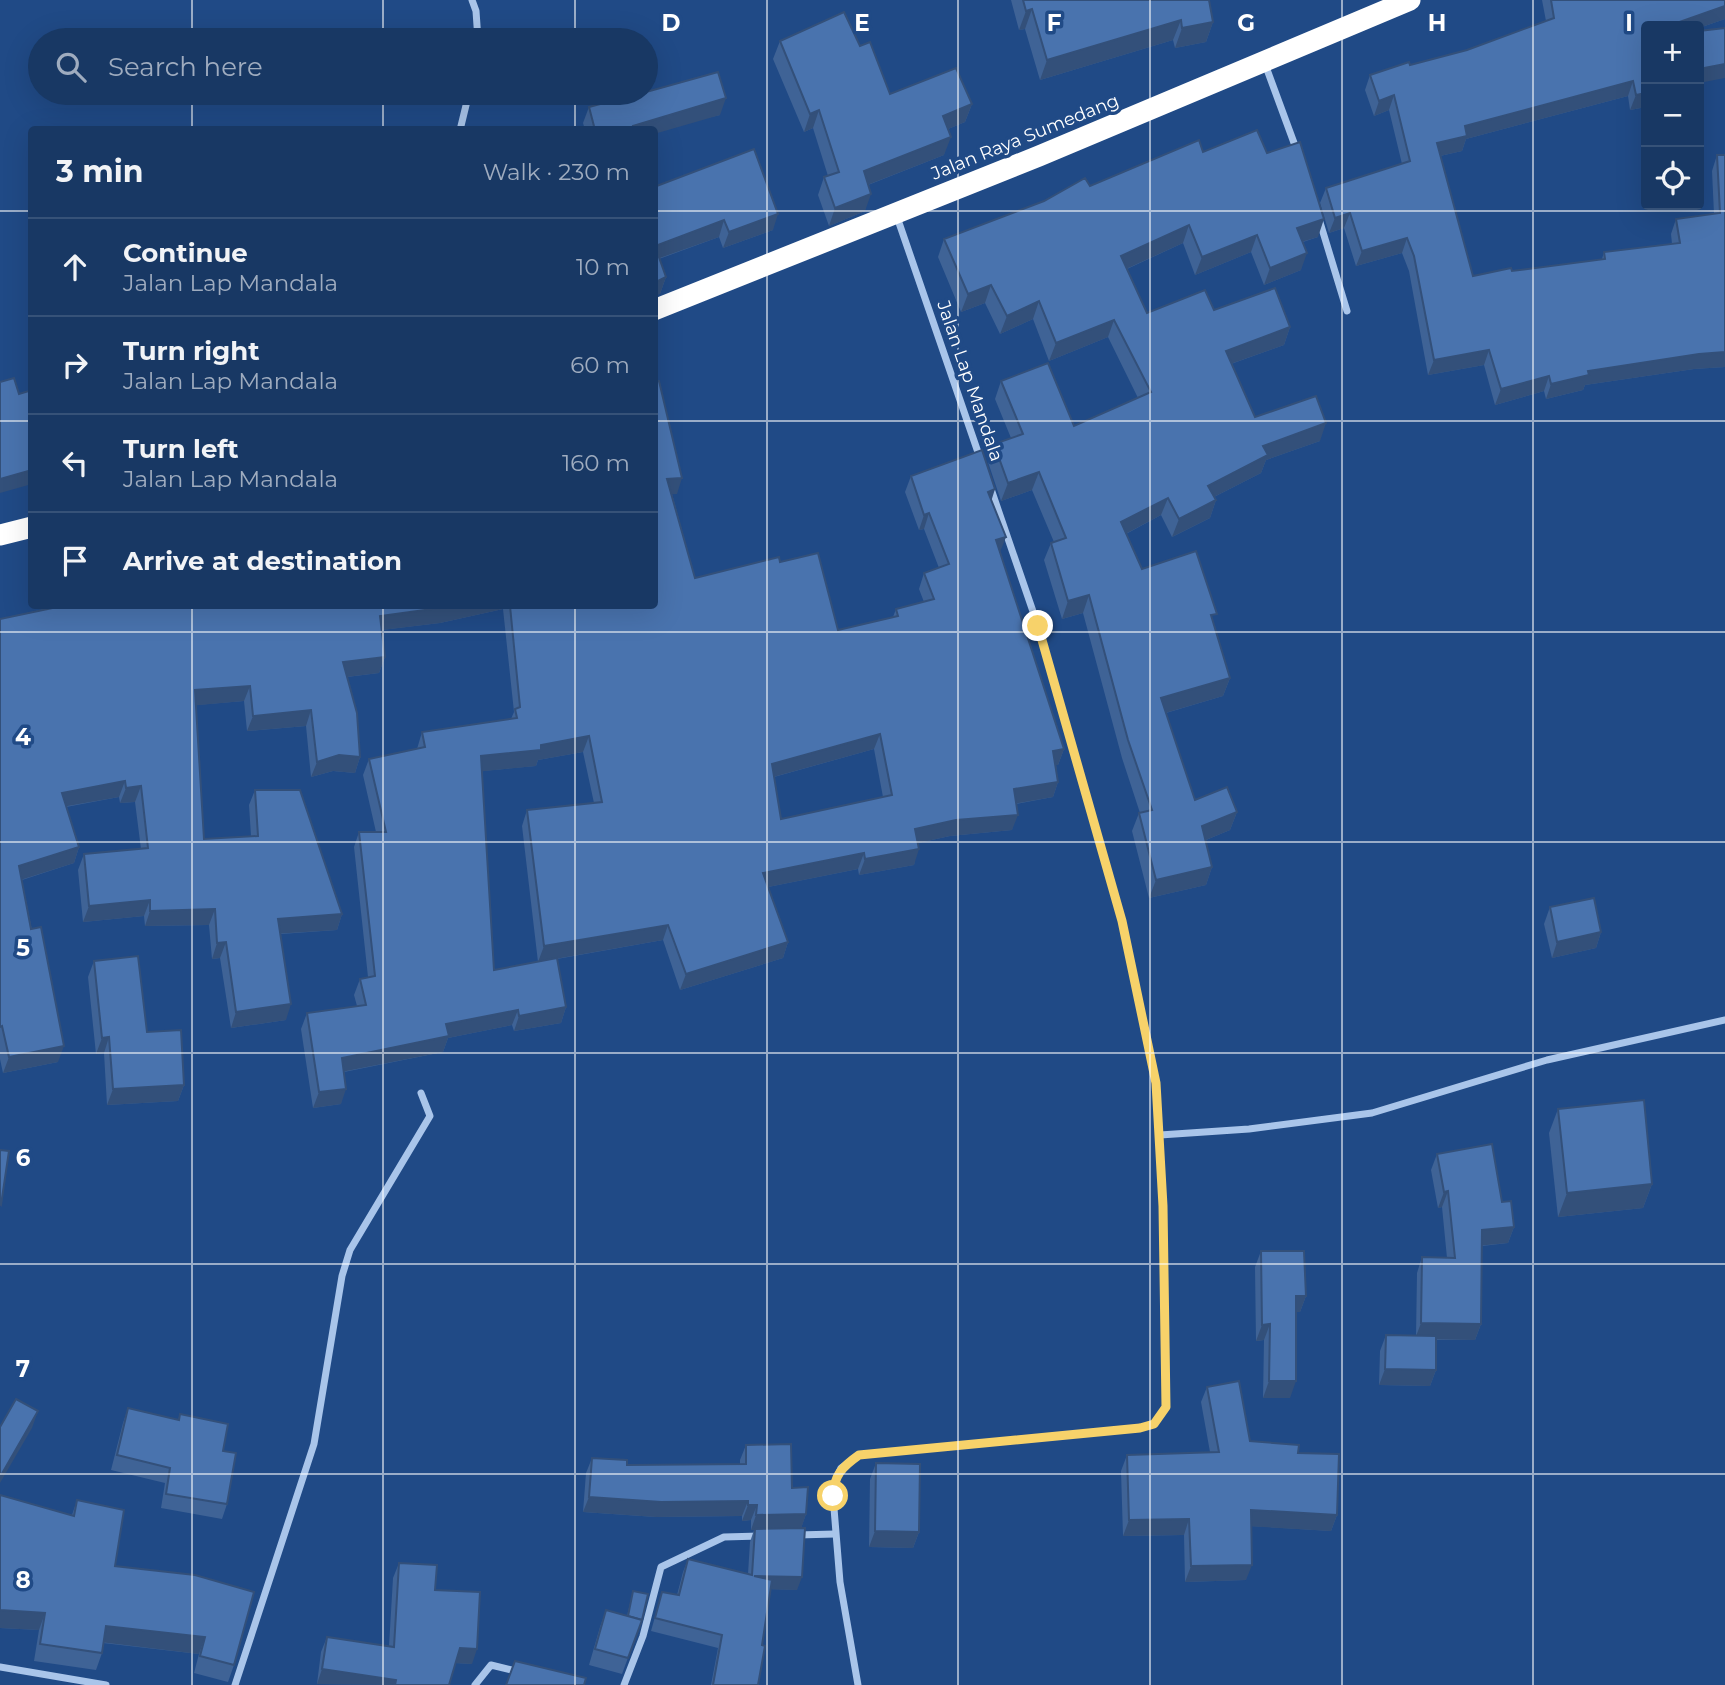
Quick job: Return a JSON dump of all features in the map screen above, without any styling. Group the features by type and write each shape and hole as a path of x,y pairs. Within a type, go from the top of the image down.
{"highway":[{"name":"Jalan Raya Sumedang","path":"658,308 1040,156 1410,0"},
{"path":"0,536 28,528"}],"street":[{"path":"472,0 477,28"},
{"path":"1264,60 1302,166"},
{"path":"461,126 466,105"},
{"path":"1314,205 1347,311"},
{"name":"Jalan Lap Mandala","path":"896,213 985,471"},
{"name":"Jalan Lap Mandala","path":"858,1685 835,1534 834,1484 841,1468 859,1455 1140,1428 1154,1424 1166,1407 1160,1135 1156,1083 1122,921 1038,626 989,484"},
{"path":"1160,1135 1249,1129 1372,1113 1547,1060 1725,1020"},
{"path":"235,1685 314,1444 342,1276 351,1250 429,1116 421,1093"},
{"path":"793,1535 835,1534"},
{"path":"624,1685 643,1636 661,1567 724,1537 765,1536"},
{"path":"475,1685 491,1665 527,1674"},
{"path":"0,1667 106,1685"}],"building":[{"path":"1023,0 1209,0 1213,22 1182,28 1181,20 1047,60 1032,9 1026,11"},
{"path":"1551,0 1725,0 1725,6 1682,21 1641,21 1641,94 1636,95 1633,81 1465,126 1467,136 1437,143 1473,276 1511,268 1512,271 1605,259 1604,252 1680,243 1676,219 1720,213 1717,155 1725,155 1725,352 1588,371 1589,375 1551,384 1549,376 1501,389 1489,350 1434,360 1414,256 1407,238 1362,251 1350,213 1335,218 1326,188 1410,161 1394,95 1379,101 1370,75 1409,62 1410,65 1467,50 1554,18"},
{"path":"844,12 860,46 870,42 890,94 956,68 972,104 943,116 951,137 864,171 871,194 835,208 824,177 839,172 819,110 810,114 780,41"},
{"path":"1725,28 1725,64 1704,68 1704,30"},
{"path":"718,72 726,98 633,126 594,126 589,107 658,105 658,89"},
{"path":"1257,130 1267,153 1300,142 1324,219 1297,228 1307,253 1270,268 1257,235 1202,257 1189,225 1121,256 1147,313 1205,290 1214,310 1275,288 1290,327 1226,351 1255,417 1316,396 1326,423 1263,446 1268,455 1208,486 1216,500 1179,519 1168,498 1121,522 1142,569 1196,551 1217,614 1211,615 1230,678 1161,698 1195,800 1227,787 1237,812 1202,826 1212,867 1156,880 1139,813 1152,810 1128,740 1089,595 1068,601 1051,543 1066,538 1039,472 1008,483 994,444 1023,434 1001,381 1048,363 1074,426 1151,392 1114,320 1056,343 1039,301 1007,316 991,285 968,294 944,239 1044,201 1085,178 1090,186 1199,140 1203,152"},
{"path":"754,149 778,214 729,232 724,220 658,245 658,185"},
{"path":"658,254 666,277 658,281"},
{"path":"14,378 19,394 28,391 28,471 0,479 0,382"},
{"path":"659,381 682,478 667,479 695,578 779,557 780,562 818,553 838,630 898,616 896,609 934,599 924,573 949,564 929,513 924,515 911,476 982,450 995,489 988,492 1006,537 996,540 1064,749 1053,751 1058,782 1014,789 1018,815 956,820 915,829 919,849 865,859 864,853 763,873 788,942 686,974 668,925 544,946 527,810 602,802 589,736 541,745 541,750 481,756 494,970 557,958 566,1007 519,1016 518,1010 446,1024 449,1036 342,1058 346,1089 319,1092 307,1013 366,1005 360,979 375,976 359,832 386,832 369,759 425,747 422,732 517,718 515,709 520,707 510,609 658,609","holes":["880,734 892,795 781,819 772,764"]},
{"path":"48,609 432,609 380,616 385,657 343,662 357,713 360,757 339,755 317,762 311,710 253,716 250,686 195,690 204,839 258,836 255,790 300,790 342,914 278,919 291,1004 236,1012 226,942 217,943 215,909 150,911 150,900 89,906 84,854 148,848 141,786 126,788 125,781 62,793 79,847 19,866 31,929 41,927 64,1046 9,1057 2,1026 0,1027 0,619"},
{"path":"1594,898 1601,932 1557,942 1550,907"},
{"path":"138,956 147,1032 181,1030 184,1085 113,1089 109,1037 102,1038 94,961"},
{"path":"1644,1100 1652,1184 1567,1193 1558,1109"},
{"path":"1492,1144 1502,1202 1511,1201 1514,1227 1482,1230 1481,1324 1421,1323 1422,1257 1455,1258 1448,1191 1444,1192 1437,1154"},
{"path":"0,1150 9,1151 1,1205 0,1204"},
{"path":"1261,1251 1304,1251 1306,1296 1296,1296 1296,1381 1269,1381 1270,1324 1262,1325"},
{"path":"1386,1335 1436,1336 1436,1370 1385,1369"},
{"path":"1239,1381 1250,1441 1299,1445 1298,1453 1339,1454 1337,1515 1251,1510 1252,1565 1191,1566 1189,1519 1129,1520 1127,1455 1219,1452 1207,1387"},
{"path":"16,1399 38,1411 0,1477 0,1427"},
{"path":"128,1408 179,1420 180,1414 228,1424 223,1451 236,1453 227,1504 166,1494 170,1468 117,1455"},
{"path":"791,1444 792,1488 808,1487 806,1514 756,1515 757,1505 748,1505 748,1501 661,1502 589,1497 592,1458 627,1460 627,1465 746,1464 746,1445"},
{"path":"876,1463 920,1464 919,1532 875,1531"},
{"path":"0,1495 74,1516 77,1500 124,1510 115,1566 195,1575 254,1592 234,1665 200,1656 205,1637 106,1626 102,1653 40,1644 45,1613 0,1610"},
{"path":"805,1528 802,1577 754,1576 772,1580 758,1685 713,1685 722,1635 655,1618 662,1592 679,1595 688,1559 752,1575 755,1529"},
{"path":"399,1563 437,1565 435,1590 480,1592 477,1649 460,1648 449,1685 395,1685 396,1680 322,1669 327,1637 394,1647"},
{"path":"633,1591 648,1594 642,1620 628,1616"},
{"path":"606,1610 642,1620 628,1658 595,1649"},
{"path":"515,1661 586,1678 584,1685 506,1685"}],"route":[{"path":"833,1496 834,1484 841,1468 859,1455 1140,1428 1154,1424 1166,1407 1163,1206 1156,1083 1122,921 1038,626"}]}
